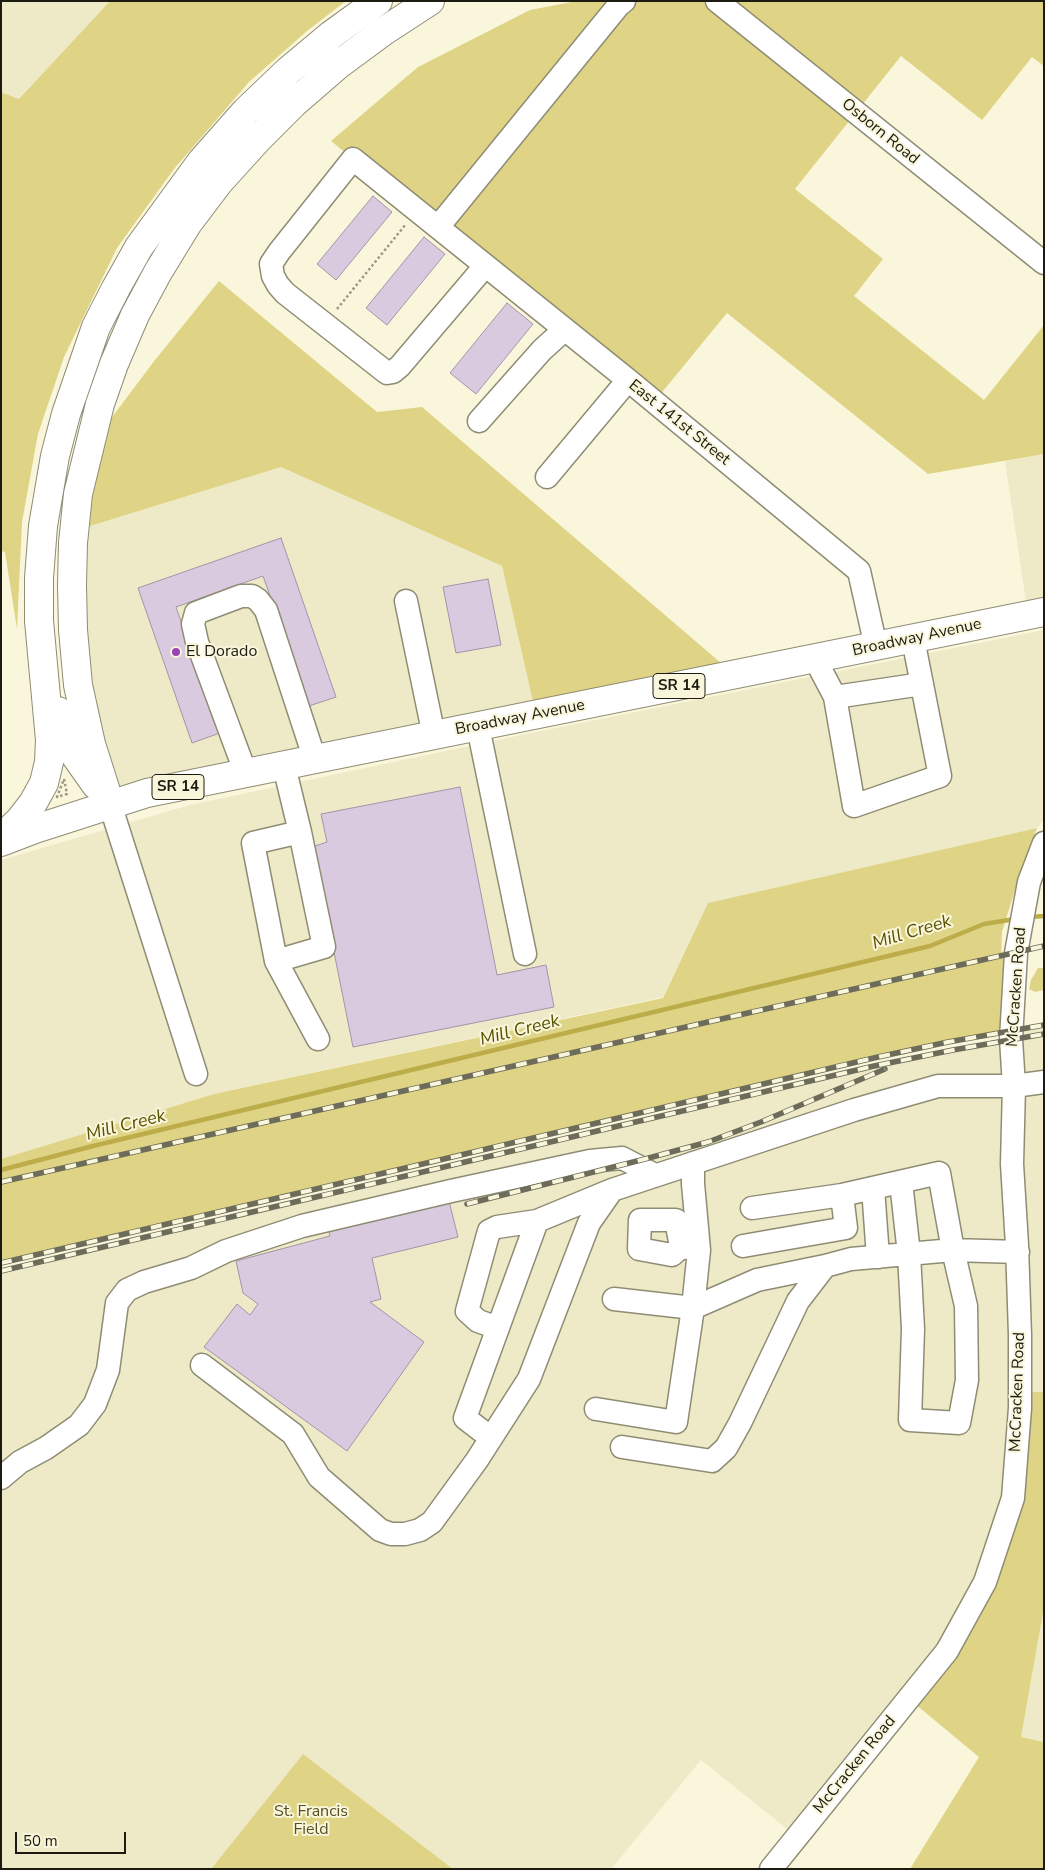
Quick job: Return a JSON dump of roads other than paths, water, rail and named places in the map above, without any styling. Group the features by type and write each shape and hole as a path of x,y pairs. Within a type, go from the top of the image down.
{"main road":[{"path":"1,840 33,803 44,783 49,762 50,740 39,621 39,578 43,526 55,456 81,368 96,327 139,247 201,162 246,111 288,71 331,35 378,1"},
{"path":"110,804 91,744 78,685 73,630 72,584 73,543 78,494 100,404 114,364 135,315 158,272 188,224 219,182 293,104 361,48 430,1"},
{"name":"Broadway Avenue","path":"1,840 147,793 1044,612"},
{"path":"45,672 55,697 67,744 110,804"}],"street":[{"path":"438,227 624,1"},
{"name":"Osborn Road","path":"717,1 1044,264"},
{"name":"East 141st Street","path":"485,266 400,366 393,372 387,373 278,285 273,276 271,264 353,159 628,380 859,571 876,646"},
{"path":"479,421 542,350 564,330"},
{"path":"547,476 628,380"},
{"path":"246,774 196,642 193,624 196,613 241,596 252,596 266,610 315,760"},
{"path":"406,601 434,736"},
{"path":"815,659 835,697 854,806 940,776 913,639"},
{"path":"835,697 922,684"},
{"path":"478,727 524,954"},
{"path":"276,961 324,947 284,766"},
{"path":"110,804 196,1074"},
{"path":"300,832 253,843 276,961 318,1038"},
{"name":"McCracken Road","path":"772,1869 947,1651 985,1582 1013,1498 1020,1408 1020,1335 1018,1252 1012,1164 1014,1086 1011,1039 1016,953 1026,895 1033,868 1044,843"},
{"path":"498,1328 478,1321 467,1311 489,1231 497,1227 537,1221 612,1190 693,1162 854,1110 938,1086 1014,1086 1044,1082"},
{"path":"1,1478 20,1462 46,1448 79,1424 95,1404 108,1370 117,1303 127,1290 144,1282 191,1268 226,1251 302,1226 590,1161 622,1158 655,1175"},
{"path":"596,1410 676,1422 693,1308 690,1248 693,1162"},
{"path":"752,1208 842,1194 940,1173 953,1250 966,1306 967,1380 959,1423 910,1420 913,1329 909,1254 901,1182"},
{"path":"873,1188 878,1257"},
{"path":"202,1365 293,1434 319,1477 380,1530 391,1534 405,1534 420,1530 432,1522 477,1460 528,1379 589,1223 612,1190"},
{"path":"842,1194 851,1259"},
{"path":"491,1438 466,1418 537,1221"},
{"path":"743,1246 846,1228"},
{"path":"614,1299 693,1308 757,1280 851,1259 953,1250 1018,1252"},
{"path":"622,1447 712,1462 726,1448 740,1423 798,1301 826,1266"}],"waterway":[{"name":"Mill Creek","path":"1030,917 1044,916"},
{"name":"Mill Creek","path":"1,1170 93,1146 930,946 984,924 1015,919"}],"railway":[{"path":"1,1182 1044,946"},
{"path":"1,1263 878,1057 1044,1025"},
{"path":"1,1271 874,1066 1044,1034"},
{"path":"467,1204 708,1142 761,1122 885,1069"}],"place":[{"name":"El Dorado","path":"176,652"}],"park label":[{"name":"St. Francis Field","path":"311,1821"}]}
